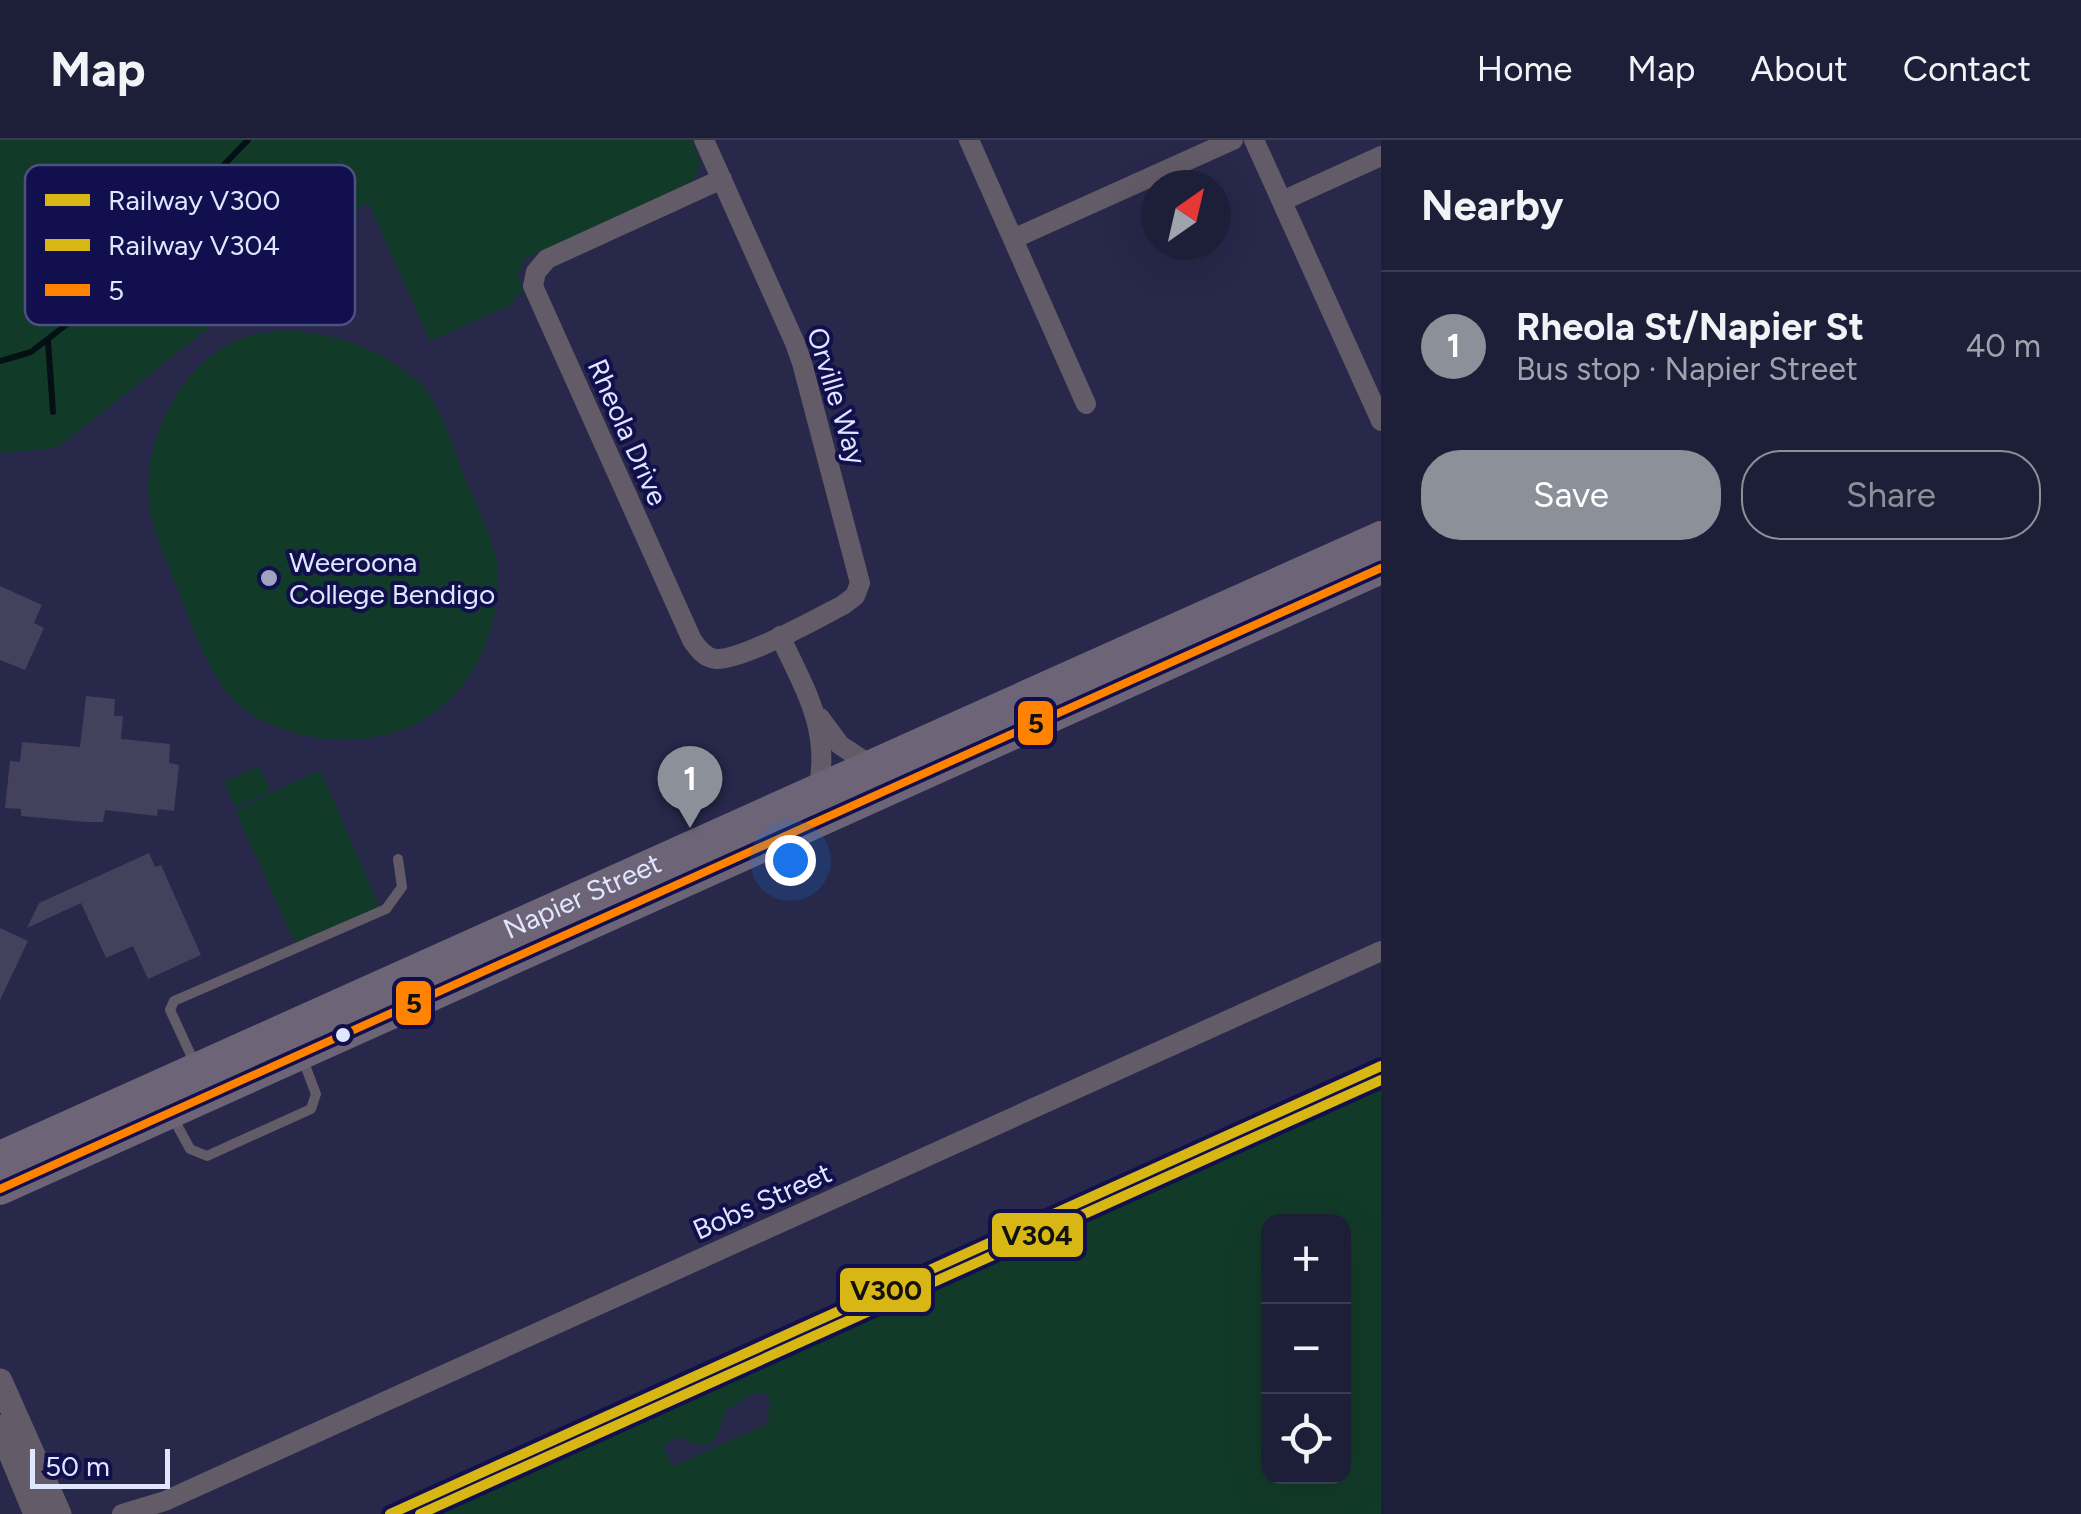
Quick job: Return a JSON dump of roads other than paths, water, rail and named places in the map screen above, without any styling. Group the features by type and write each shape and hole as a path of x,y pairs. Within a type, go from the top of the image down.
{"highway":[{"name":"Napier Street","path":"0,1157 208,1074 706,840 1381,536"},
{"name":"Napier Street","path":"0,1189 1381,568"},
{"path":"706,840 786,818 836,796 846,799 851,807"}],"street":[{"name":"Orville Way","path":"704,140 805,372 858,573 858,590 850,601 780,636"},
{"path":"969,140 1086,404"},
{"path":"1013,239 1233,140"},
{"path":"1254,140 1381,421"},
{"path":"1282,201 1381,156"},
{"name":"Rheola Drive","path":"722,180 547,259 536,272 533,286 698,648 704,655 719,660 780,636"},
{"path":"780,636 813,708 823,742 818,791"},
{"path":"813,708 840,744 872,766"},
{"name":"Bobs Street","path":"122,1514 165,1500 1381,951"},
{"path":"0,1381 56,1512"},
{"path":"0,1427 56,1512"},
{"name":"Bobs Street","path":"145,1514 165,1500"}],"lane":[{"path":"342,1036 299,1042 208,1074 170,1010 174,1001 386,909 402,887 398,859"},
{"path":"170,1112 190,1149 207,1156 311,1109 316,1094 301,1054"}],"waterway":[{"path":"224,165 248,140"},
{"path":"0,361 31,352 66,325"},
{"path":"48,341 53,412"}],"rail line":[{"name":"V300","path":"390,1514 1381,1066"},
{"name":"V304","path":"420,1514 1381,1080"}],"place":[{"name":"Weeroona College Bendigo","path":"269,578"},
{"name":"Rheola St/Napier St","path":"690,828"}]}
